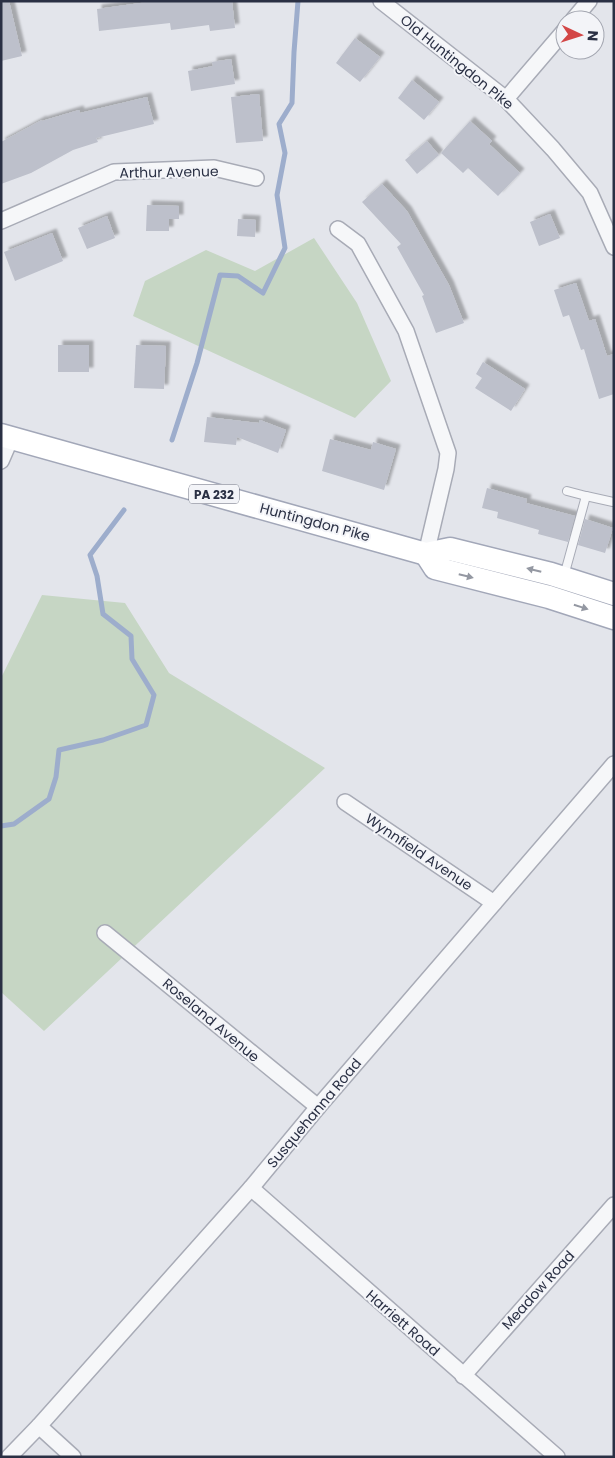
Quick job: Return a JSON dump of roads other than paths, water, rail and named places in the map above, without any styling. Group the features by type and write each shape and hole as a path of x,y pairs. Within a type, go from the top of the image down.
{"main road":[{"name":"Huntingdon Pike","path":"6,436 426,554 450,549 564,578 614,594"},
{"name":"Huntingdon Pike","path":"426,554 435,568 548,597 614,618"}],"street":[{"name":"Old Huntingdon Pike","path":"381,1 506,99 553,149 590,193 614,247"},
{"path":"506,99 555,42"},
{"name":"Arthur Avenue","path":"1,221 114,172 214,168 256,178"},
{"path":"338,229 358,244 406,331 448,453 426,554"},
{"path":"1,461 6,436"},
{"name":"Susquehanna Road","path":"9,1457 39,1426 251,1188 318,1107 614,764"},
{"name":"Wynnfield Avenue","path":"344,802 494,903"},
{"name":"Roseland Avenue","path":"105,933 318,1107"},
{"name":"Harriett Road","path":"251,1188 557,1457"},
{"name":"Meadow Road","path":"463,1376 614,1205"},
{"path":"39,1426 73,1457"}],"lane":[{"path":"568,491 613,502"},
{"path":"564,578 586,496"}],"waterway":[{"path":"172,440 197,363 220,275 238,276 263,293 285,248 277,195 285,153 279,124 292,103 298,1"},
{"path":"1,826 14,824 49,799 56,777 59,750 103,740 146,725 154,695 132,659 131,636 103,614 97,576 90,555 124,510"}]}
